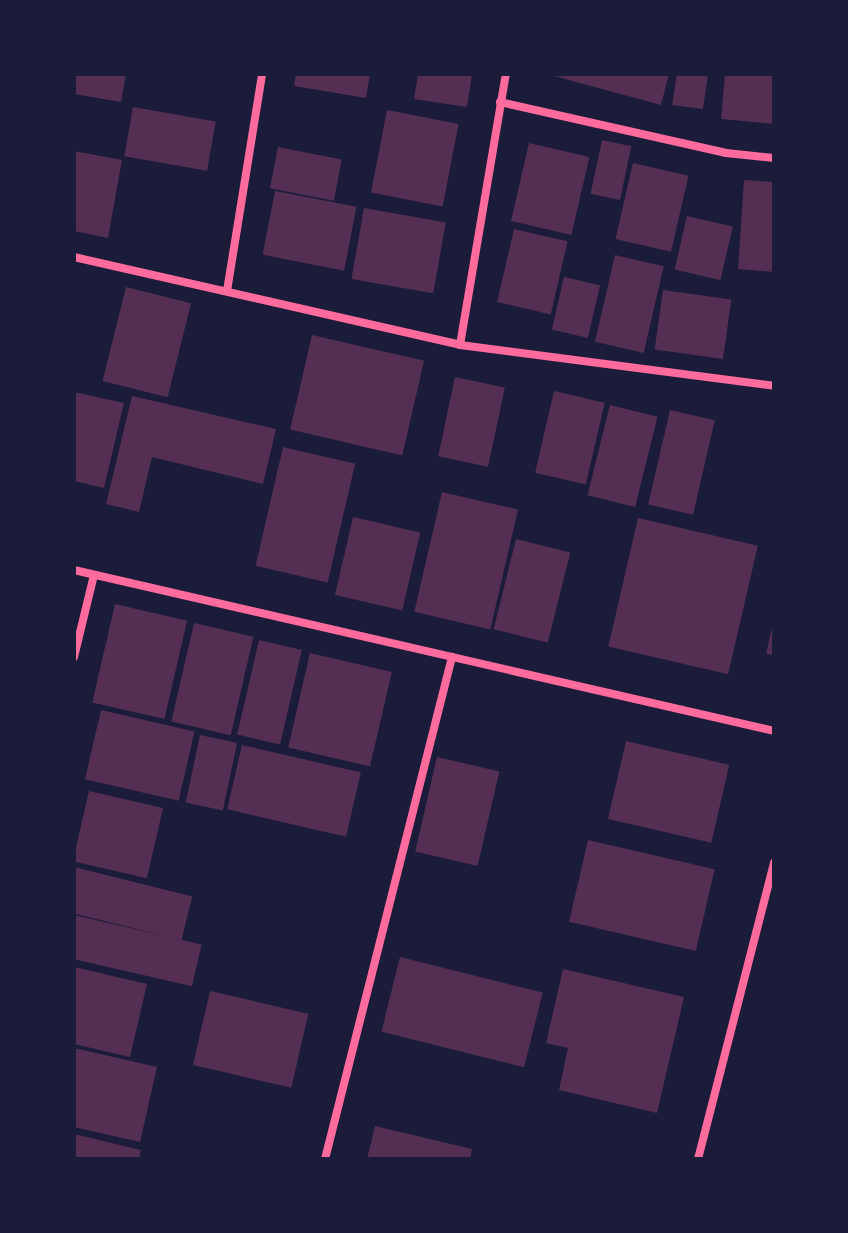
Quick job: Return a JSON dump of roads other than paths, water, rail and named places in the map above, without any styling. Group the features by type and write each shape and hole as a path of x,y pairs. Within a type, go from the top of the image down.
{"street":[{"path":"227,291 262,74"},
{"path":"460,345 506,74"},
{"path":"500,102 726,153 774,158"},
{"path":"74,257 460,345 774,386"},
{"path":"74,570 774,731"},
{"path":"74,657 94,575"},
{"path":"325,1159 452,657"},
{"path":"698,1159 774,863"}]}
